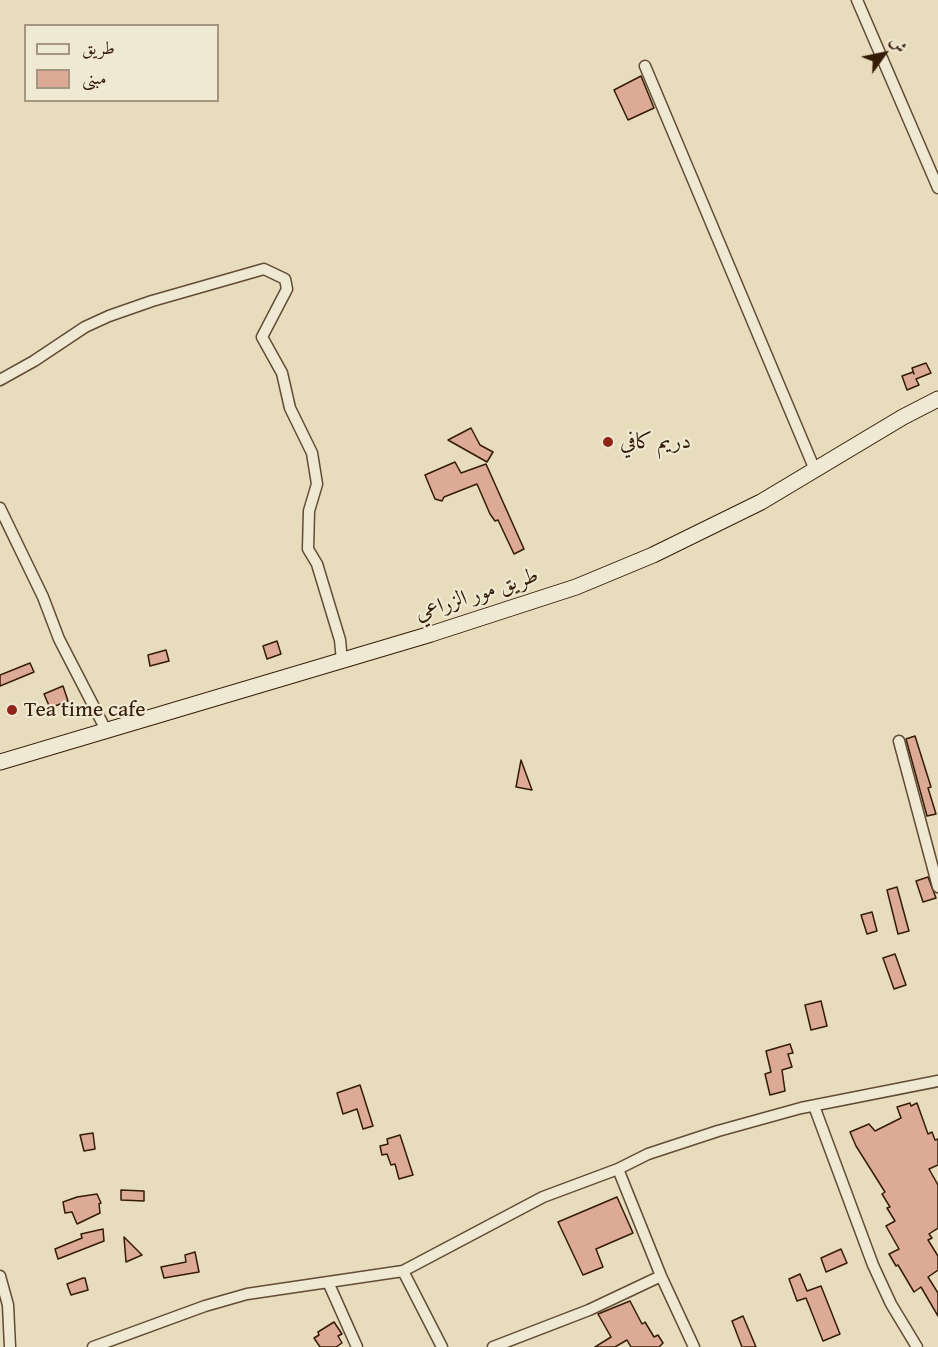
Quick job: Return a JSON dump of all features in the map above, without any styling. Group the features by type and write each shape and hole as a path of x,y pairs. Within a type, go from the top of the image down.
{"street":[{"path":"857,0 938,188"},
{"path":"645,66 815,470"},
{"path":"0,380 86,327 109,316 152,301 264,269 285,279 287,289 262,337 282,373 290,408 312,453 317,484 309,511 308,549 317,564 340,640 342,661"},
{"name":"طريق مور الزراعي","path":"0,762 342,661 576,587 653,555 714,526 938,399"},
{"path":"0,508 54,620 59,639 107,732"},
{"path":"900,741 938,887"},
{"path":"93,1347 205,1306 247,1294 403,1271 543,1197 648,1154 718,1131 814,1106 938,1081"},
{"path":"814,1106 873,1265 891,1304 918,1347"},
{"path":"618,1168 694,1347"},
{"path":"403,1271 442,1347"},
{"path":"0,1276 8,1305 10,1347"},
{"path":"493,1347 589,1310 662,1276"},
{"path":"328,1282 357,1347"}],"building":[{"path":"641,76 654,108 628,120 614,90"},
{"path":"926,363 931,373 916,379 919,385 907,390 902,376 913,372 914,374 912,368"},
{"path":"471,428 480,445 493,452 487,462 448,440"},
{"path":"455,462 461,473 486,464 524,549 514,554 498,520 495,521 490,514 477,484 444,497 442,501 435,499 425,475"},
{"path":"277,641 281,654 267,659 263,646"},
{"path":"166,650 169,661 150,666 148,655"},
{"path":"30,663 34,672 0,686 0,675"},
{"path":"63,686 68,701 50,708 44,694"},
{"path":"915,736 931,787 928,788 936,814 927,816 906,739"},
{"path":"521,760 532,790 516,787"},
{"path":"928,877 936,898 923,902 916,881"},
{"path":"897,887 909,931 898,934 887,890"},
{"path":"872,912 877,931 867,934 861,915"},
{"path":"895,954 906,985 894,989 883,958"},
{"path":"821,1001 827,1026 811,1030 805,1005"},
{"path":"790,1044 793,1053 788,1054 792,1067 782,1070 785,1091 770,1095 765,1074 771,1072 766,1051"},
{"path":"360,1085 373,1126 363,1129 357,1109 343,1114 337,1093"},
{"path":"910,1103 911,1106 917,1103 928,1134 932,1132 935,1140 938,1139 938,1165 929,1169 938,1185 938,1228 929,1234 932,1238 928,1240 938,1256 938,1270 928,1277 938,1293 938,1316 921,1287 914,1292 889,1254 899,1249 886,1226 895,1221 882,1194 885,1192 856,1146 850,1132 869,1124 875,1131 901,1118 897,1107"},
{"path":"93,1133 95,1149 84,1151 80,1135"},
{"path":"400,1135 413,1175 399,1179 395,1164 391,1165 387,1154 382,1155 380,1146 388,1144 387,1139"},
{"path":"121,1190 144,1191 144,1201 121,1200"},
{"path":"97,1194 101,1203 99,1204 100,1213 77,1224 72,1212 65,1213 63,1202"},
{"path":"617,1197 633,1233 596,1249 603,1267 583,1275 558,1222"},
{"path":"103,1229 104,1241 58,1259 55,1249 82,1238 81,1234"},
{"path":"124,1237 142,1255 126,1262"},
{"path":"841,1249 847,1263 826,1272 821,1258"},
{"path":"195,1252 199,1272 164,1278 161,1267 186,1262 185,1255"},
{"path":"800,1274 807,1291 821,1286 840,1334 823,1341 806,1298 797,1301 789,1279"},
{"path":"85,1278 88,1290 71,1295 67,1284"},
{"path":"630,1301 642,1324 645,1322 654,1337 658,1335 663,1343 659,1347 631,1347 627,1340 615,1347 595,1347 611,1337 598,1314"},
{"path":"743,1316 756,1347 742,1347 732,1321"},
{"path":"334,1322 342,1334 338,1336 342,1343 336,1347 320,1347 314,1338 319,1335 318,1332"}],"place":[{"name":"دريم كافي","path":"608,442"},
{"name":"Tea time cafe","path":"12,710"}]}
